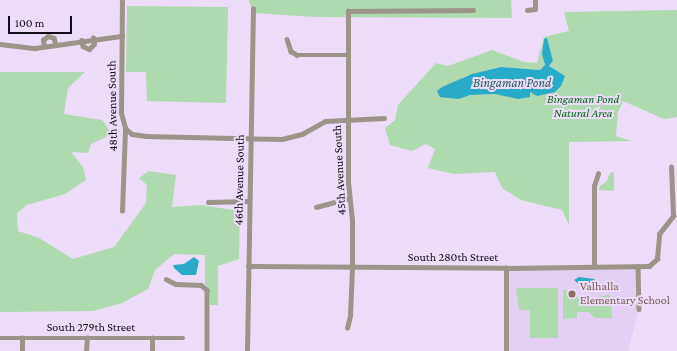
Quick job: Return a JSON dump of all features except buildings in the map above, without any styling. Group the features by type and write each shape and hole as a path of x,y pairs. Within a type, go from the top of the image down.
{"street":[{"name":"48th Avenue South","path":"122,0 121,112 125,128 122,211"},
{"path":"527,10 534,10 535,0"},
{"name":"46th Avenue South","path":"247,351 253,9"},
{"name":"45th Avenue South","path":"347,328 350,316 352,268 352,220 349,198 348,11 473,10"},
{"path":"44,47 44,40 48,36 54,38 56,45"},
{"path":"0,44 44,47 93,38 122,36"},
{"path":"82,40 84,46 89,48 94,44 93,38"},
{"path":"287,39 291,51 297,55 348,55"},
{"path":"125,128 132,134 146,136 250,139 295,137 326,121 384,118"},
{"name":"South 280th Street","path":"248,266 506,268 649,266 655,261 659,234 673,216 671,167"},
{"path":"594,267 594,186 598,174"},
{"path":"316,207 349,198"},
{"path":"208,202 249,202"},
{"path":"638,266 639,309"},
{"path":"506,268 506,351"},
{"path":"166,279 176,284 201,285 206,288 208,295 208,351"},
{"name":"South 279th Street","path":"0,338 183,338"},
{"path":"22,338 22,351"},
{"path":"86,351 87,338"},
{"path":"152,338 152,351"}],"shaded area":[{"name":"Valhalla Elementary School","path":"638,266 639,309 628,351 506,351 506,268"}],"green space":[{"path":"249,0 511,0 512,18 315,17 253,13"},
{"path":"127,6 228,7 226,103 147,101 146,72 126,72"},
{"name":"Bingaman Pond Natural Area","path":"677,10 677,117 664,119 623,101 618,112 616,136 632,141 569,142 569,225 562,210 521,200 502,188 495,172 454,174 428,168 435,149 426,144 412,151 390,145 385,128 395,120 398,105 436,63 448,66 492,50 524,62 537,63 544,37 569,31 564,12","holes":["544,39 547,39 553,61 533,92 529,92 526,98 495,94 470,95 459,99 463,77 501,67 540,70 545,65 542,54"]},
{"path":"0,72 85,72 68,88 64,114 102,120 112,134 91,144 88,153 71,152 83,167 86,180 65,194 27,205 17,213 18,231 39,238 73,259 114,247 146,203 147,185 139,178 149,171 176,175 172,207 200,205 240,211 239,259 218,266 218,305 210,305 210,291 205,284 205,255 174,254 155,270 148,289 122,303 93,311 0,312"},
{"path":"614,172 614,191 599,190 600,186 607,181 610,173"},
{"path":"516,288 558,288 558,338 530,338 530,310 519,310"},
{"path":"563,289 582,299 593,299 610,294 612,318 595,318 589,312 577,312 577,318 563,319"}],"water":[{"name":"Bingaman Pond","path":"547,38 553,61 549,66 565,76 561,86 555,92 537,96 530,92 530,97 518,99 495,94 470,95 459,99 440,97 437,91 442,87 472,74 501,67 540,70 545,65 542,54 544,39"},
{"path":"194,257 199,261 196,275 182,275 174,268 173,265 184,264"},
{"path":"579,277 594,279 598,284 580,285 574,280"}],"place":[{"name":"Valhalla Elementary School","path":"572,294"}]}
